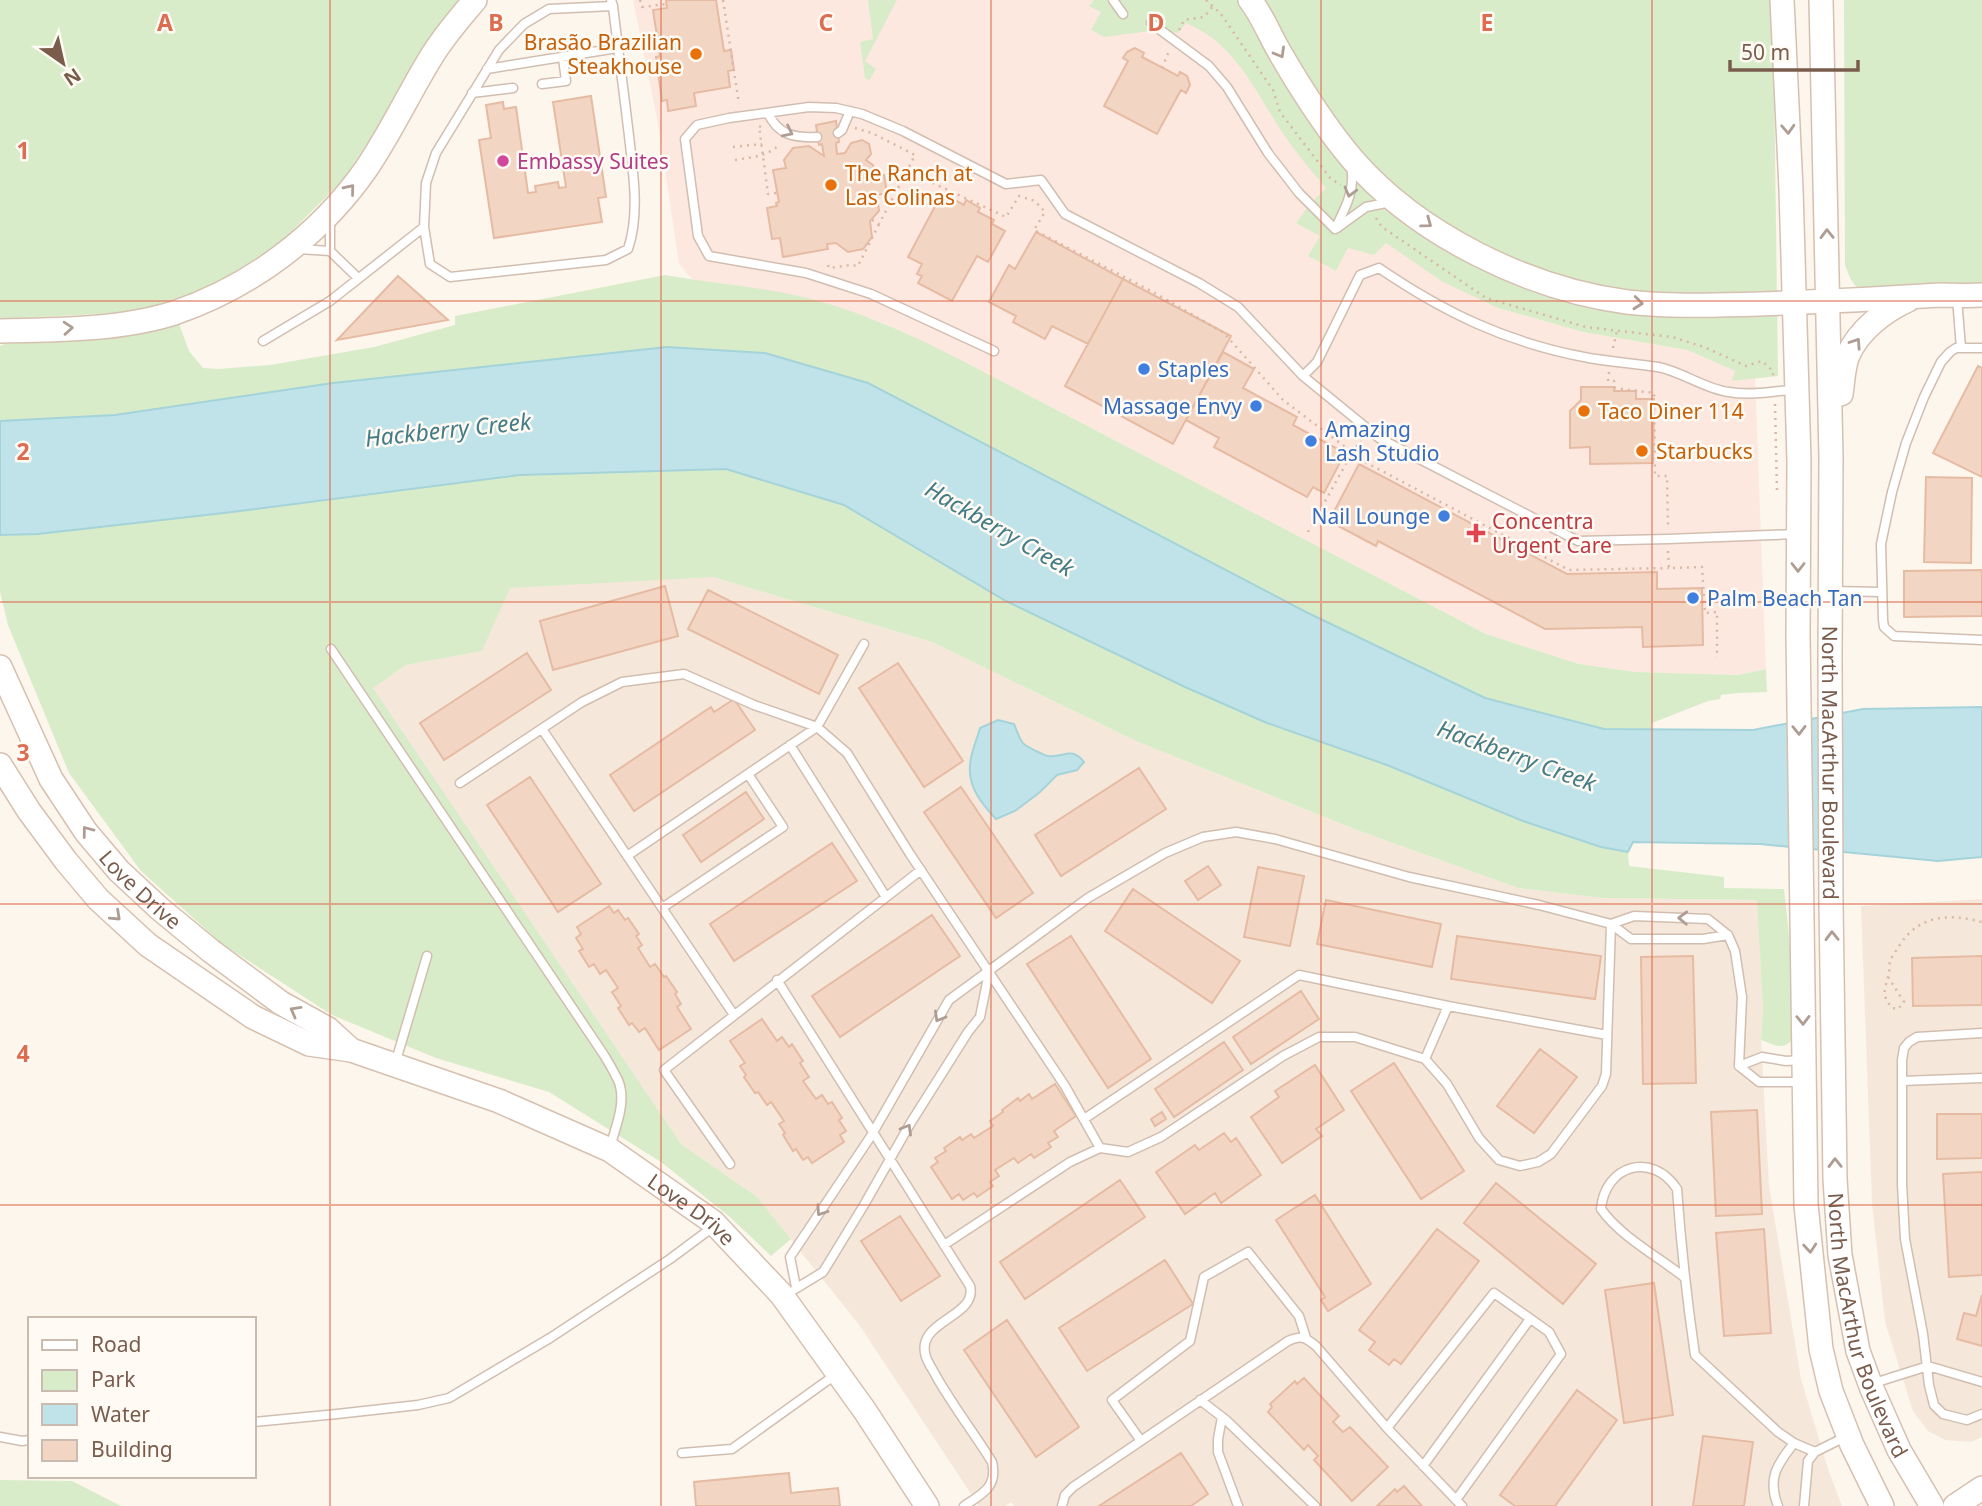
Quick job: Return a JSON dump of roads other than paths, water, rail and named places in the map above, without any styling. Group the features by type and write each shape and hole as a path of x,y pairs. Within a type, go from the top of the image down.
{"main road":[{"path":"0,331 119,324 173,313 222,292 291,250 331,211 366,170 431,57 475,0"},
{"path":"1250,0 1299,85 1348,153 1398,202 1439,232 1482,256 1544,283 1624,301 1659,305 1829,302 1982,295"},
{"name":"North MacArthur Boulevard","path":"1782,0 1794,303 1786,391 1798,534 1806,1205 1821,1349 1831,1391 1848,1435 1882,1506"},
{"name":"North MacArthur Boulevard","path":"1821,0 1831,457 1831,903 1835,1179 1840,1255 1858,1351 1870,1385 1899,1450 1933,1506"},
{"path":"1831,457 1847,357 1873,322 1888,310 1914,297"},
{"path":"1786,391 1806,408 1812,429 1813,496 1823,584 1830,590"},
{"name":"Love Drive","path":"0,667 51,779 86,832 119,871 211,951 281,1003 328,1029 351,1050"},
{"name":"Love Drive","path":"0,765 29,811 98,899 148,945 253,1017 309,1044 351,1050 499,1101 610,1150 716,1226 791,1294 921,1504"},
{"path":"1955,1506 1982,1488"}],"lane":[{"path":"1113,0 1123,14"},
{"path":"612,3 634,176 634,232 628,249 606,260 450,277 429,264 424,228 426,183 436,153 499,50 524,24 549,9 612,3"},
{"path":"1151,23 1209,66 1227,87 1276,163 1299,193 1335,229"},
{"path":"487,68 617,48"},
{"path":"542,84 566,81 563,58"},
{"path":"472,93 513,88"},
{"path":"994,351 871,294 806,273 709,256 698,236 685,139 697,125 740,116 809,107 850,111 903,131 1006,184 1041,180 1065,214 1199,283 1238,307 1303,376 1380,438 1578,541 1798,534"},
{"path":"838,133 850,111"},
{"path":"768,113 774,124 795,138 817,137"},
{"path":"1335,229 1352,189 1353,176 1348,153"},
{"path":"1335,229 1370,206 1383,202 1398,202"},
{"path":"330,251 331,211"},
{"path":"263,341 330,301 424,228"},
{"path":"291,250 330,251 358,278"},
{"path":"1303,376 1317,362 1360,275 1379,268 1449,312 1488,330 1532,345 1586,358 1661,368 1727,392 1786,391"},
{"path":"1957,295 1961,348"},
{"path":"1982,348 1956,348 1941,362 1906,443 1881,544 1884,626 1894,636 1982,640"},
{"path":"1830,590 1881,592"},
{"path":"627,856 817,727 864,643"},
{"path":"331,649 604,1055 622,1093 610,1150"},
{"path":"460,783 582,702 622,682 684,674 754,705 817,727 847,753 921,870 1065,1086 1100,1148"},
{"path":"542,729 734,1015"},
{"path":"790,745 886,897"},
{"path":"662,908 783,827 748,774"},
{"path":"791,1294 790,1257 873,1132 949,1000 1088,898 1165,853 1203,837 1236,832 1275,839 1409,877 1611,923 1631,939 1703,939 1728,935"},
{"path":"730,1164 664,1070 921,870"},
{"path":"1611,923 1633,916 1708,919 1728,935 1735,951 1742,997 1740,1066"},
{"path":"944,1245 1070,1162 1100,1148 1128,1152 1161,1137 1283,1056 1319,1037 1355,1037 1425,1059 1447,1084 1479,1138 1499,1160 1520,1167 1538,1162 1551,1154 1602,1086 1606,1074 1611,923"},
{"path":"395,1064 427,957"},
{"path":"791,1294 823,1272 910,1124 980,1017 989,972"},
{"path":"1084,1119 1299,975 1607,1035"},
{"path":"777,980 970,1286 970,1301 934,1328 925,1345 925,1357 992,1462 994,1471 990,1486 964,1506"},
{"path":"1425,1059 1448,1006"},
{"path":"1982,1033 1917,1037 1904,1048 1902,1081 1905,1239 1929,1385 1934,1405 1943,1413 1967,1420 1982,1414"},
{"path":"1740,1066 1762,1057 1786,1060 1804,1071"},
{"path":"1740,1066 1759,1082 1804,1071"},
{"path":"1902,1081 1982,1078"},
{"path":"1684,1277 1623,1233 1601,1209 1602,1196 1619,1173 1632,1167 1647,1166 1662,1172 1671,1179 1677,1189 1684,1277 1695,1355 1770,1425 1794,1443 1815,1452"},
{"path":"256,1422 404,1406 449,1398 550,1338 716,1226"},
{"path":"1141,1441 1112,1400 1190,1341 1204,1277 1248,1252 1299,1316 1306,1338"},
{"path":"1062,1506 1065,1495 1073,1487 1299,1336 1315,1346 1387,1428 1459,1503 1561,1354 1549,1332 1494,1293 1387,1428"},
{"path":"1423,1466 1530,1318"},
{"path":"1870,1385 1928,1366 1982,1382"},
{"path":"682,1453 732,1449 838,1373"},
{"path":"1200,1400 1222,1417 1315,1506"},
{"path":"1222,1417 1218,1452 1238,1506"},
{"path":"1804,1506 1808,1461 1815,1452 1848,1435"},
{"path":"0,1437 28,1440"},
{"path":"1778,1506 1773,1495 1773,1477 1779,1463 1794,1443"}],"water":[{"name":"Hackberry Creek","path":"667,347 765,353 868,383 1306,612 1485,698 1604,729 1753,730 1863,709 1982,707 1982,857 1938,861 1760,844 1633,842 1628,852 1601,847 1523,821 1387,765 1267,723 1185,687 1006,601 844,505 726,469 520,475 224,513 38,534 0,535 0,421 115,415 333,383"},
{"path":"998,720 1014,724 1022,742 1038,752 1048,756 1071,754 1084,762 1077,770 1057,775 1015,811 996,819 974,788 970,766 980,728"}],"place":[{"name":"Brasão Brazilian Steakhouse","path":"696,54"},
{"name":"Embassy Suites","path":"503,161"},
{"name":"The Ranch at Las Colinas","path":"831,185"},
{"name":"Staples","path":"1144,369"},
{"name":"Massage Envy","path":"1256,406"},
{"name":"Taco Diner 114","path":"1584,411"},
{"name":"Amazing Lash Studio","path":"1311,441"},
{"name":"Starbucks","path":"1642,451"},
{"name":"Nail Lounge","path":"1444,516"},
{"name":"Concentra Urgent Care","path":"1476,533"},
{"name":"Palm Beach Tan","path":"1693,598"}]}
